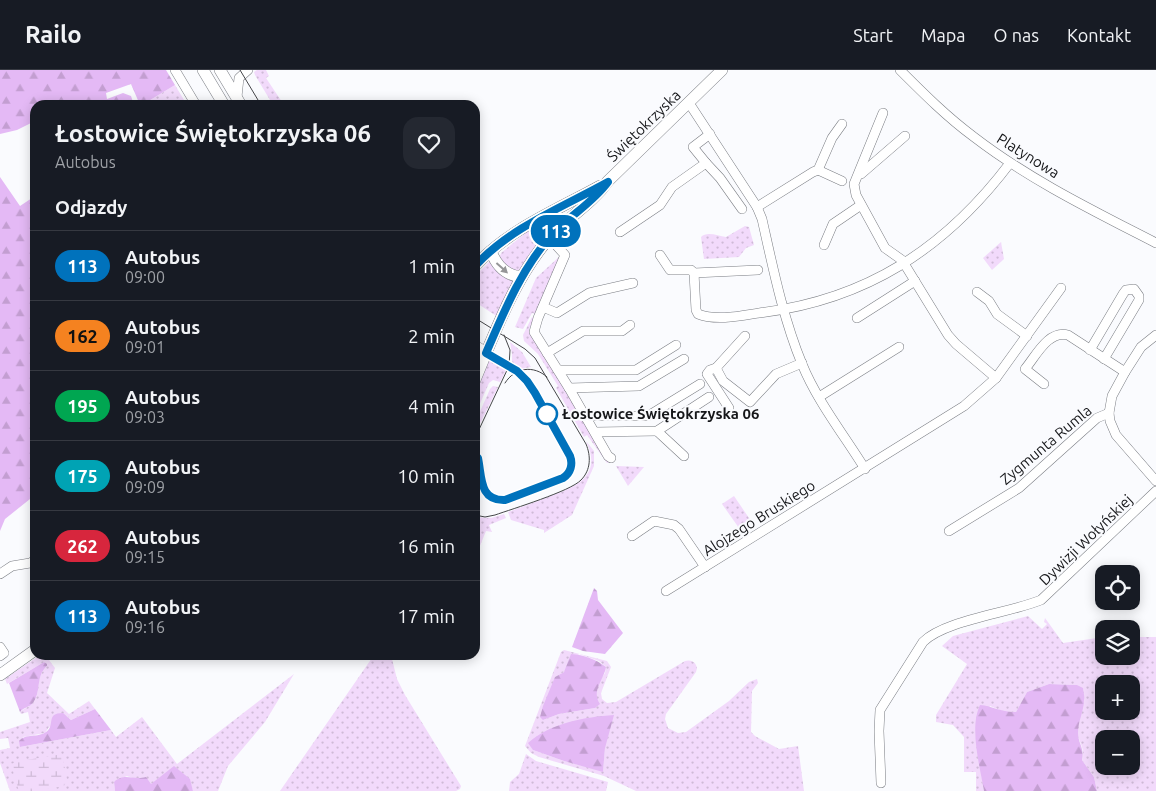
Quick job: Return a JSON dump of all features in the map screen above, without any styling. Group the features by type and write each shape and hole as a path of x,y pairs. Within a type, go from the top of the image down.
{"main road":[{"path":"203,70 221,100"},
{"path":"220,70 238,100"},
{"name":"Świętokrzyska","path":"480,368 520,277 532,259 559,227 599,194 608,182 722,70"},
{"name":"Świętokrzyska","path":"480,261 491,251 534,221 608,182"},
{"path":"491,251 499,266 511,275 520,277"},
{"path":"480,349 486,353"},
{"path":"0,675 30,654"}],"street":[{"path":"175,70 193,100"},
{"path":"239,100 239,78 248,70"},
{"name":"Platynowa","path":"900,70 946,115 1010,163 1034,178 1156,243"},
{"path":"689,103 757,207 762,220 784,310 802,363 819,397 865,469"},
{"path":"883,113 854,184 854,191 885,248 900,258 948,335 996,378"},
{"path":"757,207 818,170 831,139 842,124"},
{"path":"710,134 693,147 720,178 742,209"},
{"path":"859,175 905,136"},
{"path":"620,232 660,205 672,187 706,163"},
{"path":"694,273 696,310 698,314 703,316 737,316 784,310 854,289 904,264 955,225 987,192 1010,163"},
{"path":"818,170 842,181"},
{"path":"824,245 833,224 861,205"},
{"path":"534,221 565,255 534,330 608,456 611,458"},
{"path":"660,254 670,270 691,270 694,273 758,270"},
{"path":"857,318 915,280"},
{"path":"543,307 557,313 589,293 633,283"},
{"name":"Alojzego Bruskiego","path":"666,591 964,406 996,378 1061,288"},
{"path":"1090,350 1123,294 1126,290 1134,289 1139,296 1138,300 1104,359"},
{"path":"978,292 989,301 997,314 1027,336"},
{"path":"547,353 583,331 622,331 630,325"},
{"path":"1044,384 1025,369 1050,337 1058,334 1064,334 1126,372"},
{"path":"729,408 707,375 710,370 716,368 745,336"},
{"name":"Zygmunta Rumla","path":"1156,336 1141,347 1112,396 1109,413 1116,435 1156,481"},
{"path":"558,370 636,370 676,345"},
{"path":"819,397 898,347"},
{"path":"569,388 640,386 684,359"},
{"path":"716,368 723,381 750,402 776,374 802,363"},
{"path":"585,416 648,416 700,384"},
{"path":"595,432 657,431 709,397"},
{"name":"Zygmunta Rumla","path":"949,531 1019,488 1097,418 1109,413"},
{"path":"657,431 684,456"},
{"name":"Dywizji Wołyńskiej","path":"881,783 880,710 928,636 946,627 1028,606 1041,600 1156,491"},
{"path":"632,536 654,521 674,525 679,529 705,567"},
{"path":"0,574 12,566 30,563"},
{"path":"0,648 4,653 0,656"}],"green space":[{"path":"0,70 166,70 175,85 150,100 138,100 131,84 106,93 107,99 123,93 131,96 132,100 30,100 30,124 17,130 0,134"},
{"path":"266,70 269,76 266,78 281,100 270,100 254,72"},
{"path":"175,85 184,100 150,100"},
{"path":"0,177 20,206 30,199 30,499 5,519 0,531"},
{"path":"745,226 749,227 754,245 746,248 739,257 704,259 701,237 703,235 709,234 726,237"},
{"path":"533,227 545,237 521,269 514,272 499,259 501,253"},
{"path":"1001,242 1004,259 992,270 983,258"},
{"path":"560,256 536,314 532,313 523,329 515,327 536,278"},
{"path":"491,260 514,280 498,317 480,305 480,271"},
{"path":"532,317 534,318 529,330 609,462 607,463 587,435 584,437 556,388 558,386 538,354 524,341 523,335"},
{"path":"510,342 522,352 531,367 520,369 512,363"},
{"path":"488,359 507,369 500,382 493,380 489,383 480,404 480,377"},
{"path":"493,386 498,387 480,424 480,412"},
{"path":"586,441 594,451 594,466 572,515 544,533 544,530 511,520 508,512 568,489 584,478 589,471 591,463"},
{"path":"616,466 644,467 628,486"},
{"path":"734,496 751,521 739,528 722,504"},
{"path":"504,514 506,518 489,525 492,532 486,531 480,546 480,517 491,518"},
{"path":"594,588 597,591 598,600 623,633 605,654 583,651 572,647"},
{"path":"1028,616 1042,629 1047,624 1044,622 1045,618 1063,643 1095,638 1095,665 1140,665 1140,637 1156,637 1156,791 1097,791 1094,777 1082,760 1083,751 1078,736 1078,723 1084,700 1077,685 1049,684 1027,692 1016,712 1007,713 990,706 977,745 984,791 976,791 976,772 964,772 964,737 953,725 936,722 936,715 967,664 942,646 953,636"},
{"path":"564,650 607,661 611,667 601,693 602,699 607,703 616,702 685,661 689,660 696,664 696,672 666,714 665,719 668,728 678,733 686,732 729,701 749,682 757,679 758,683 752,691 751,732 779,749 798,746 804,791 636,791 604,776 531,753 525,746 561,652","holes":["579,654 599,661 606,667 605,673 597,685 595,708 559,714 543,720 555,677 564,672","605,748 603,771 564,761 533,750"]},
{"path":"571,654 590,658 606,667 597,690 600,704 595,708 559,714 543,720 540,717 543,706 555,677 564,672"},
{"path":"33,660 49,660 55,668 47,693 69,714 89,701 95,709 71,720 67,716 49,727 45,733 23,737 20,747 111,730 116,737 142,717 177,764 294,674 265,722 228,766 218,791 193,791 189,779 151,784 127,776 114,782 115,791 10,791 0,763 0,750 10,748 8,738 0,739 0,732 30,722 28,712 21,714 20,712 36,699 39,680 47,666 44,662 7,684 5,679"},
{"path":"371,660 392,660 397,679 405,695 461,786 456,791 280,791"},
{"path":"44,662 47,666 41,675 36,698 32,704 20,712 9,683"},
{"path":"1049,684 1077,685 1083,688 1084,704 1078,737 1083,753 1082,760 1094,777 1097,791 984,791 975,736 975,725 980,705 1016,712 1027,692"},
{"path":"95,709 111,730 20,747 19,741 22,739 46,732 54,715 63,713 71,720"},
{"path":"614,715 605,748 603,772 533,750 528,743 547,730 568,722"},
{"path":"526,754 536,761 608,782 606,791 509,791 510,782 519,774"},
{"path":"57,755 63,758 67,780 64,786 36,791 20,791 11,764"},
{"path":"174,766 190,779 193,791 115,791 114,782 118,779 146,777 151,784"}],"tram line":[{"path":"240,70 258,100"},
{"path":"480,321 525,349 535,358 586,444 589,453 587,472 575,484 541,499 495,515 480,516"},
{"path":"480,427 509,366 510,350 504,335"},
{"path":"505,383 514,374 525,369 531,369 547,377"}],"bus line":[{"name":"113","path":"480,260 504,240 524,227 608,182 599,194 559,227 532,259 520,277 486,353 517,371 530,385 567,448 572,460 570,470 563,478 505,500 497,500 491,498 484,491 480,469"}],"place":[{"name":"Łostowice Świętokrzyska 06","path":"547,414"}]}
